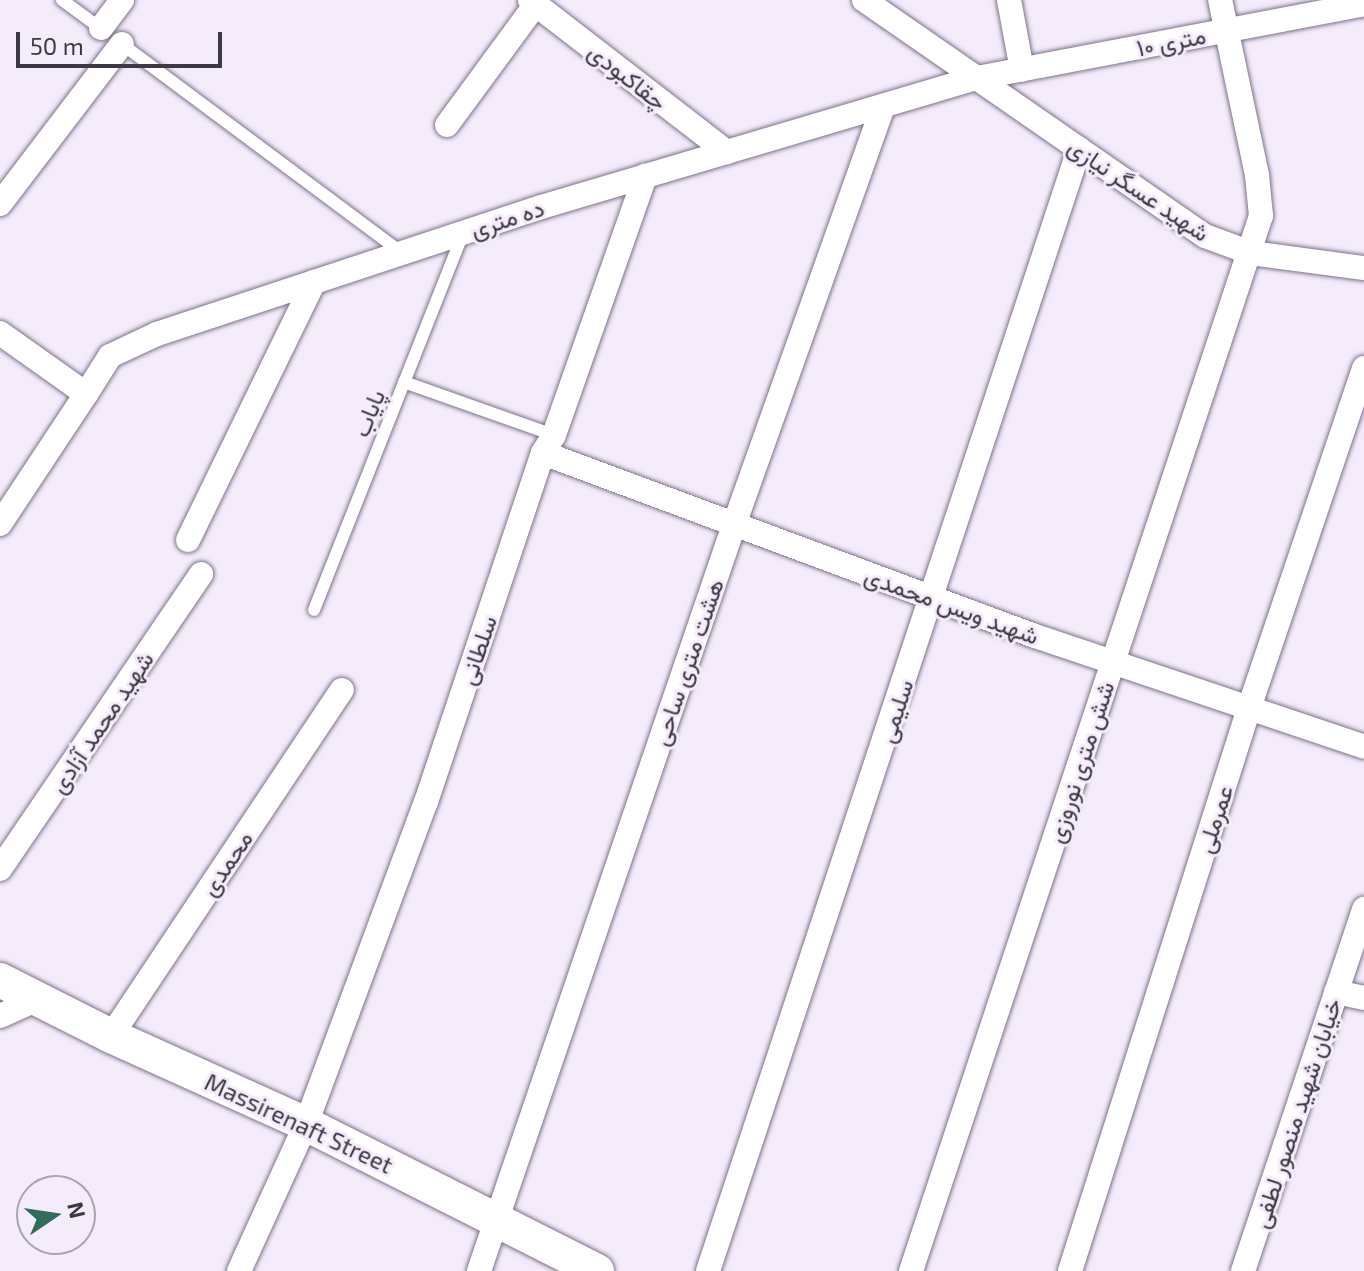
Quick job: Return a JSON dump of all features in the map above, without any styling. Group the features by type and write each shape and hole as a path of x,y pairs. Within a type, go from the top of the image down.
{"street":[{"path":"101,28 122,0"},
{"name":"شهید عسگر نیازی","path":"864,0 1205,236 1251,253 1364,268"},
{"path":"1009,0 1022,70"},
{"name":"شش متری نوروزی","path":"911,1271 1261,216 1257,175 1220,0"},
{"path":"447,125 533,2"},
{"name":"چقاکبودی","path":"533,2 727,152"},
{"name":"۱۰ متری","path":"977,78 1364,4"},
{"path":"0,204 122,44"},
{"name":"ده متری","path":"0,524 110,356 157,334 645,176 977,78"},
{"name":"هشت متری ساحی","path":"479,1271 734,525 883,106"},
{"name":"سلیمی","path":"708,1271 1079,149"},
{"name":"سلطانی","path":"239,1271 306,1124 426,802 548,444 645,176"},
{"path":"188,540 314,282"},
{"path":"0,333 86,394"},
{"name":"عمرملی","path":"1070,1271 1249,708 1364,368"},
{"name":"شهید ویس محمدی","path":"548,444 734,525 932,599 1364,747"},
{"name":"شهید محمد آزادی","path":"0,869 201,574"},
{"name":"محمدی","path":"111,1036 342,690"},
{"name":"خیابان شهید منصور لطفی","path":"1243,1271 1364,909"},
{"name":"Massirenaft Street","path":"0,980 111,1036 306,1124 597,1271"},
{"path":"1336,992 1364,998"},
{"path":"0,1016 38,999"}],"lane":[{"path":"62,0 402,253"},
{"name":"پایاب","path":"314,610 463,233"},
{"path":"404,382 548,444"}]}
